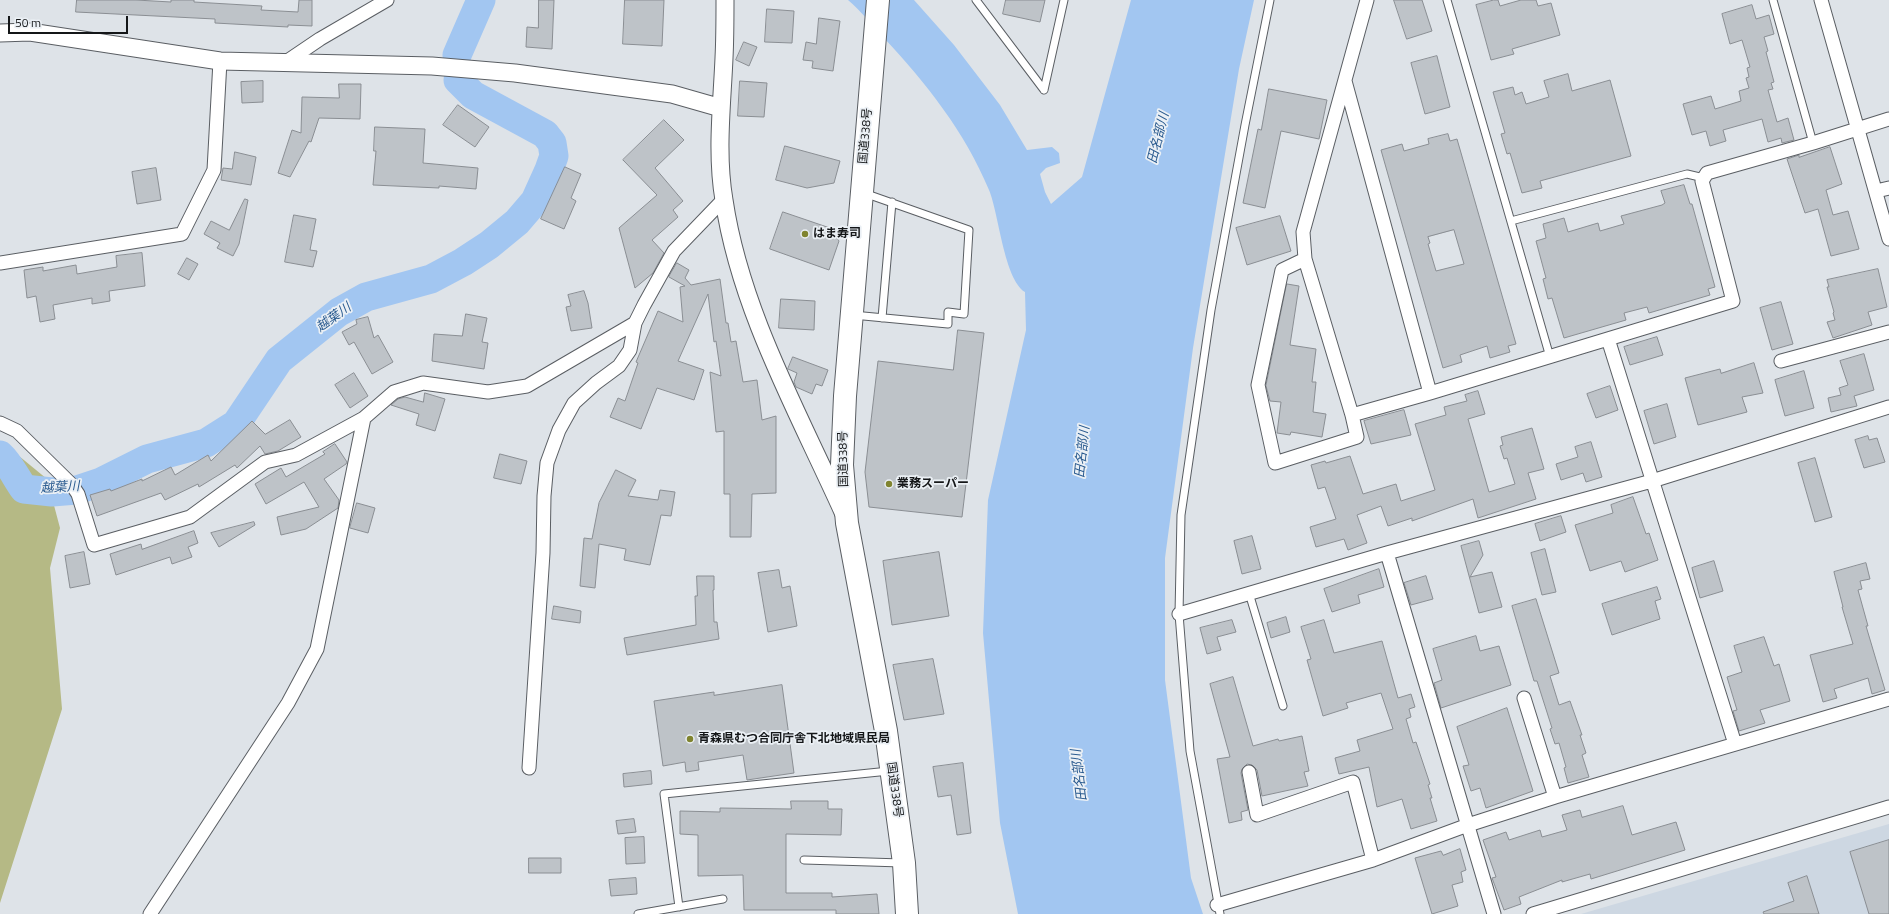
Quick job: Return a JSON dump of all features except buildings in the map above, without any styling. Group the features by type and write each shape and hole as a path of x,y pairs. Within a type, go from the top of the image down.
{"highway":[{"name":"国道338号","path":"878,0 873,42 851,315 842,465 847,523 886,731 892,771 904,863 907,914"}],"street":[{"path":"286,62 320,39 387,0"},
{"path":"725,0 724,57 720,108 721,174 724,199 737,264 760,328 847,523"},
{"path":"1305,259 1282,270 1258,385 1275,463 1357,437 1352,415 1305,259 1304,232 1330,129 1367,0"},
{"path":"1821,0 1889,238"},
{"path":"0,33 30,32 220,61 432,66 514,73 672,94 720,108"},
{"path":"0,263 182,234 214,170 220,61"},
{"path":"1345,81 1430,393"},
{"path":"1352,415 1430,393 1733,301 1702,181 1707,173 1813,143 1889,119"},
{"path":"1876,191 1889,188"},
{"path":"530,768 547,463 559,430 574,403 596,383 619,366 630,350 635,323 674,251 724,199"},
{"path":"0,423 17,431 72,485 78,494 94,545 190,517 265,462 296,455 364,418 394,392 423,383 488,392 527,386 635,323"},
{"path":"1781,361 1889,332"},
{"path":"1608,339 1735,744"},
{"path":"1179,614 1387,553 1652,481 1889,407"},
{"path":"150,914 288,703 317,649 364,418"},
{"path":"1387,553 1494,914"},
{"path":"1524,698 1555,797"},
{"path":"1219,910 1373,860 1468,825 1555,797 1889,699"},
{"path":"1249,772 1257,815 1354,782 1373,860"},
{"path":"1533,914 1889,807"}],"lane":[{"path":"976,0 1044,90 1064,0"},
{"path":"1219,910 1190,751 1179,614 1182,515 1210,318 1245,125 1270,0"},
{"path":"1447,0 1550,357"},
{"path":"1773,0 1813,143"},
{"path":"1511,221 1687,174 1704,178"},
{"path":"851,315 948,324 948,312 964,314 969,230 861,192"},
{"path":"882,318 892,202"},
{"path":"1249,593 1284,706"},
{"path":"679,907 664,794 892,771"},
{"path":"804,860 904,863"},
{"path":"638,914 723,899"}],"shaded area":[{"path":"1889,824 1889,914 1581,914"}],"green space":[{"path":"8,447 47,479 60,528 50,568 62,709 0,903 0,448"}],"water":[{"name":"田名部川","path":"848,0 914,0 954,45 1000,105 1027,150 1052,147 1059,153 1060,163 1046,168 1040,174 1045,192 1051,204 1082,177 1131,0 1254,0 1239,69 1193,348 1165,558 1165,680 1191,878 1203,914 1018,914 1000,823 983,633 988,500 1026,330 1025,292 1018,285 1007,260 989,190 956,128 943,109 900,55"}],"waterway":[{"name":"越葉川","path":"457,55 481,0"},
{"name":"越葉川","path":"0,455 10,467 24,489 52,492 77,490 101,482 147,459 206,443 236,424 279,360 339,312 366,297 431,279 463,262 489,245 517,222 535,201 554,156 552,143 545,134 473,95 458,80"}],"place":[{"name":"はま寿司","path":"805,234"},
{"name":"業務スーパー","path":"889,484"},
{"name":"青森県むつ合同庁舎下北地域県民局","path":"690,739"}]}
